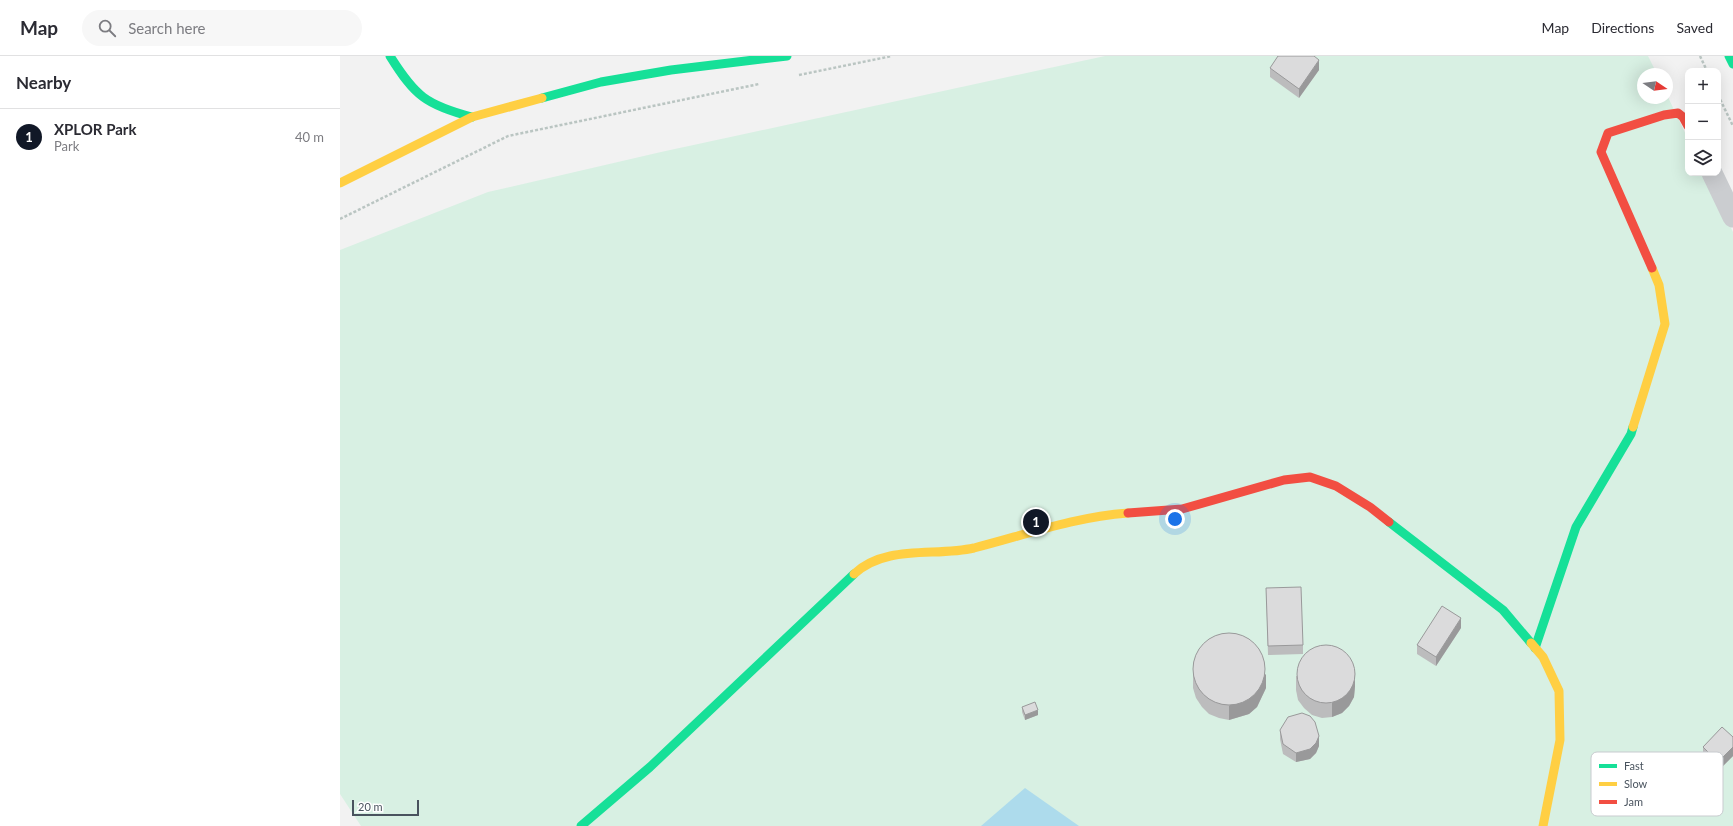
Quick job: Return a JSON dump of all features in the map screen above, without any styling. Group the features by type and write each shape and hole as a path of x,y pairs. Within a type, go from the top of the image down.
{"main road":[{"path":"390,56 408,85 421,98 444,110 472,117"},
{"path":"340,183 472,117 601,82 670,70 787,56"},
{"path":"1729,56 1733,64"},
{"path":"1535,648 1576,527 1631,434 1665,324 1659,285 1601,152 1608,133 1664,115 1678,113 1685,121"},
{"path":"581,826 650,767 860,568 891,555 972,548 1022,533 1104,515 1182,509 1284,480 1310,477 1336,486 1370,507 1503,610 1542,657 1559,691 1560,740 1544,826"}],"street":[{"path":"1713,176 1733,217"}],"path":[{"path":"798,76 892,56"},
{"path":"1700,56 1706,68"},
{"path":"340,218 508,136 766,82"},
{"path":"1721,101 1733,126"}],"green space":[{"path":"1105,56 1648,56 1654,68 1637,68 1637,104 1671,104 1685,133 1685,176 1705,176 1733,232 1733,826 361,826 340,794 340,250 488,192 661,152"}],"water":[{"path":"1025,788 1079,826 981,826"}],"building":[{"path":"1278,56 1314,56 1319,60 1299,89 1270,68"},
{"path":"1301,587 1303,645 1268,646 1266,588"},
{"path":"1442,606 1461,618 1436,657 1417,645"},
{"path":"1222,633 1236,633 1243,635 1255,643 1263,655 1265,669 1263,683 1255,695 1243,703 1236,705 1222,705 1215,703 1203,695 1195,683 1193,676 1193,662 1195,655 1203,643 1215,635"},
{"path":"1320,645 1332,645 1342,649 1351,658 1355,668 1355,680 1347,695 1332,703 1320,703 1310,699 1301,690 1297,680 1297,668 1301,658 1310,649"},
{"path":"1035,702 1038,710 1025,715 1022,707"},
{"path":"1302,713 1310,716 1315,722 1319,736 1316,743 1310,749 1296,753 1283,744 1280,730 1288,717"},
{"path":"1722,727 1733,737 1733,747 1723,757 1723,752 1708,752 1703,747"}],"traffic: fast":[{"path":"390,56 407,81 423,97 443,108 472,117"},
{"path":"542,98 601,82 671,70 787,56"},
{"path":"1729,56 1733,64"},
{"path":"1535,648 1576,527 1631,434 1633,427"},
{"path":"1389,522 1503,610 1531,643"},
{"path":"581,826 650,767 854,574"}],"traffic: slow":[{"path":"340,183 472,117 542,98"},
{"path":"1633,427 1665,324 1659,285 1652,268"},
{"path":"854,574 867,565 896,555 974,548 1069,522 1128,513"},
{"path":"1531,643 1543,657 1559,691 1560,740 1543,826"}],"traffic: jam":[{"path":"1652,268 1601,152 1608,133 1664,115 1678,113 1685,121"},
{"path":"1128,513 1182,509 1284,480 1310,477 1336,486 1370,507 1389,522"}],"place":[{"name":"XPLOR Park","path":"1036,522"}]}
